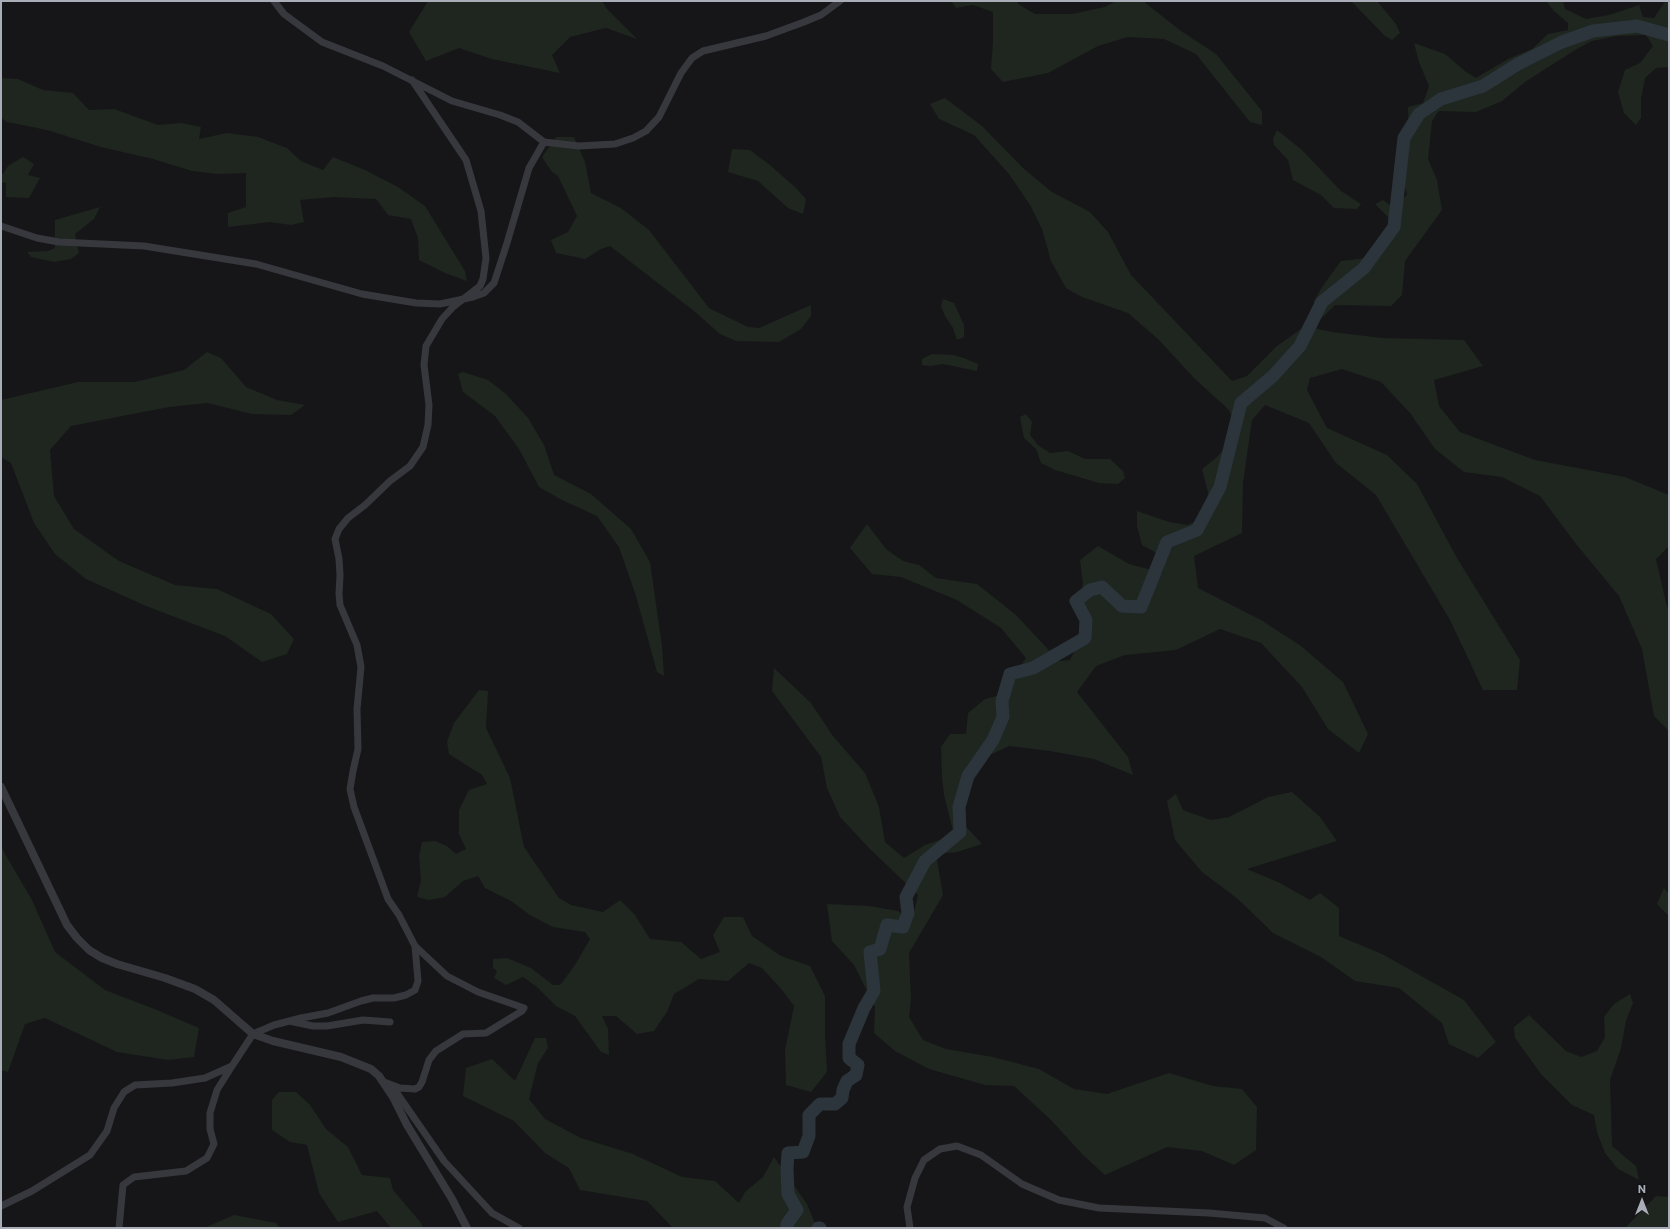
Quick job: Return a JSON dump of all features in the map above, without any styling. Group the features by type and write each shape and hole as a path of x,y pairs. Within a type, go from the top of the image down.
{"street":[{"path":"274,1 284,14 322,42 383,66 452,101 500,115 518,122 544,142 579,146 615,144 633,138 646,131 659,117 681,73 692,58 703,51 766,36 821,15 840,1"},
{"path":"384,1082 392,1086 408,1090 419,1087 429,1060 440,1048 463,1034 486,1033 523,1009 523,1006 478,992 447,976 415,946 399,915 388,899 354,806 350,789 352,771 358,749 357,709 360,667 357,645 340,605 339,559 335,539 339,529 348,518 410,466 423,447 428,425 429,405 424,365 426,346 442,319 463,299 480,286 483,279 486,258 481,211 466,160 412,80"},
{"path":"1,226 37,238 59,242 144,246 256,264 362,294 404,302 432,305 484,293 494,283 529,168 544,142"},
{"path":"1,787 67,925 76,938 89,950 102,958 196,989 214,1000 252,1034 273,1041 341,1057 362,1064 380,1076 407,1125 452,1199 467,1228"},
{"path":"120,1228 123,1185 134,1177 186,1171 207,1158 214,1144 210,1129 210,1113 217,1090 252,1034 289,1021 328,1013 373,998 394,998 406,995 415,990 418,981 415,946"},
{"path":"289,1021 313,1026 327,1026 363,1020 390,1022"},
{"path":"1,1206 32,1191 90,1155 107,1131 114,1108 124,1092 135,1085 172,1083 205,1078 232,1066"},
{"path":"392,1086 444,1161 492,1213 519,1228"},
{"path":"910,1228 907,1206 915,1178 924,1160 940,1149 957,1146 981,1155 1022,1184 1059,1200 1099,1208 1209,1213 1265,1218 1284,1228"}],"shaded area":[{"path":"428,1 602,1 607,9 637,39 606,28 570,37 552,55 560,73 492,59 459,48 426,61 409,32"},
{"path":"951,1 1017,1 1018,4 1035,14 1072,14 1105,7 1116,1 1143,1 1181,31 1216,54 1262,111 1262,125 1250,122 1196,54 1164,39 1128,37 1098,46 1048,73 1003,82 991,69 993,12 973,5 956,8"},
{"path":"1351,1 1377,1 1396,24 1400,33 1392,40 1385,36"},
{"path":"1546,1 1563,1 1565,9 1586,19 1609,15 1639,5 1643,17 1654,18 1664,3 1669,1 1669,67 1656,68 1645,78 1641,99 1641,118 1636,125 1624,113 1618,92 1625,70 1640,63 1653,46 1646,35 1617,36 1592,41 1525,82 1502,101 1476,112 1439,111 1432,121 1428,159 1437,180 1442,210 1405,261 1402,295 1391,306 1335,305 1324,316 1316,320 1314,313 1314,301 1322,287 1341,261 1377,257 1388,226 1388,217 1375,204 1383,200 1396,209 1407,194 1400,174 1409,151 1408,107 1423,103 1429,86 1419,62 1414,43 1445,54 1476,78 1508,59 1532,49 1548,34 1568,30 1568,23 1554,11"},
{"path":"1,78 18,79 43,90 73,93 89,110 114,109 158,125 181,123 201,127 199,139 227,133 258,137 287,148 301,161 323,170 333,157 365,170 398,187 425,206 465,271 467,281 445,273 419,260 418,238 411,219 388,215 376,199 334,197 300,200 304,222 291,225 270,222 228,227 228,213 246,207 246,173 218,174 192,171 153,159 101,147 47,130 7,122 1,118"},
{"path":"945,98 982,126 1024,169 1052,192 1090,212 1108,232 1131,275 1232,381 1247,376 1277,346 1305,326 1332,332 1382,338 1464,340 1483,366 1434,380 1439,406 1460,432 1535,460 1625,477 1669,495 1669,546 1656,559 1669,611 1669,731 1654,716 1642,649 1619,596 1576,544 1540,496 1502,477 1464,472 1435,449 1410,413 1381,382 1342,369 1310,378 1307,390 1327,428 1387,455 1417,484 1457,558 1520,660 1517,690 1483,690 1450,620 1376,495 1336,463 1309,423 1265,405 1252,420 1243,483 1242,533 1194,556 1198,588 1261,620 1301,646 1343,682 1368,734 1359,753 1328,729 1302,687 1261,643 1220,629 1176,650 1125,655 1096,666 1077,692 1128,757 1133,775 1094,759 1050,751 1009,746 984,758 966,795 962,822 982,844 957,852 936,854 943,895 909,953 911,999 909,1017 923,1040 946,1049 993,1057 1039,1069 1074,1089 1107,1094 1169,1073 1213,1086 1242,1089 1257,1107 1256,1150 1234,1165 1202,1151 1167,1147 1105,1175 1083,1155 1051,1120 1014,1086 985,1085 929,1069 895,1051 874,1033 875,1007 854,965 832,941 827,904 869,906 898,911 912,922 918,895 869,848 840,817 827,788 821,757 772,691 774,668 811,703 833,736 865,773 879,807 885,842 904,858 925,845 954,835 944,795 941,747 950,734 966,734 968,713 985,699 1008,693 1012,678 1026,658 1001,628 957,600 901,577 872,574 850,548 867,524 886,549 903,561 919,565 936,578 977,584 1016,615 1059,661 1070,660 1080,640 1083,628 1078,612 1083,583 1080,560 1098,546 1129,564 1163,573 1160,555 1142,545 1137,526 1137,511 1169,522 1188,525 1205,516 1208,493 1202,469 1216,458 1231,441 1235,425 1229,410 1194,378 1158,339 1128,313 1082,297 1066,288 1051,261 1042,229 1030,205 1009,174 974,135 939,119 930,104"},
{"path":"1277,130 1302,150 1341,191 1361,204 1357,209 1334,208 1321,195 1293,180 1288,160 1274,145 1273,139"},
{"path":"556,137 574,137 585,162 591,193 621,208 649,230 709,308 748,327 759,328 811,305 811,316 801,329 779,342 736,341 720,334 694,311 610,246 601,249 585,259 556,253 551,240 568,232 577,216 558,176 552,172 542,157"},
{"path":"732,149 750,150 796,188 806,199 803,214 788,208 758,181 728,172"},
{"path":"23,157 34,164 28,175 40,178 29,198 6,197 6,183 1,182 1,174 3,174 8,166"},
{"path":"100,207 94,219 75,234 79,253 71,259 54,262 31,257 27,252 48,251 55,248 55,220"},
{"path":"943,299 954,303 964,325 964,337 957,340 953,328 945,316 941,306"},
{"path":"207,352 221,358 246,387 277,400 305,405 291,415 252,414 208,403 169,407 71,426 50,450 54,496 74,529 119,561 175,585 217,589 271,614 294,639 287,654 262,662 225,636 146,606 86,579 55,554 34,523 11,463 1,457 1,400 78,382 135,382 184,370"},
{"path":"932,354 953,355 964,358 978,364 977,371 943,364 931,366 922,365 922,359"},
{"path":"463,372 488,380 506,394 528,418 544,445 554,475 591,494 631,529 650,562 662,646 664,676 657,672 636,596 619,547 597,516 562,500 539,487 519,449 495,416 463,392 458,374"},
{"path":"1026,414 1032,422 1030,435 1038,445 1050,453 1068,451 1085,459 1110,459 1123,471 1125,478 1118,484 1099,483 1055,470 1041,463 1036,449 1024,438 1020,417"},
{"path":"479,690 488,691 486,728 510,778 524,847 559,898 571,905 603,912 620,900 635,915 650,939 681,942 701,959 720,952 713,935 724,917 743,917 752,936 781,956 810,966 825,996 827,1072 811,1092 786,1085 785,1050 794,1006 762,968 749,963 728,981 699,979 674,994 667,1012 654,1031 637,1034 616,1016 602,1016 608,1029 609,1055 601,1052 575,1016 556,1006 537,987 523,977 506,985 494,978 497,971 493,968 493,959 507,958 531,968 553,985 560,985 575,965 590,939 585,932 553,927 530,915 511,901 485,888 478,876 463,881 445,897 429,900 417,897 421,880 419,856 422,842 435,841 447,846 456,854 466,849 459,834 459,810 469,790 487,784 482,775 449,754 447,742 454,723"},
{"path":"1292,792 1320,817 1337,841 1247,869 1280,883 1310,900 1320,893 1339,908 1339,936 1382,954 1464,1000 1496,1042 1478,1058 1449,1044 1442,1023 1399,988 1355,981 1321,957 1273,933 1238,899 1202,872 1175,840 1167,801 1176,794 1183,810 1211,820 1229,817 1268,797"},
{"path":"1,847 32,900 55,952 105,990 199,1028 194,1057 168,1060 117,1052 45,1018 25,1024 8,1072 1,1070"},
{"path":"1664,888 1669,894 1669,916 1657,904"},
{"path":"1630,994 1633,1003 1626,1021 1621,1048 1610,1080 1612,1146 1636,1166 1639,1180 1618,1169 1605,1153 1597,1132 1594,1115 1572,1105 1541,1074 1515,1038 1514,1027 1529,1015 1566,1051 1581,1057 1597,1051 1605,1037 1604,1017 1614,1004"},
{"path":"535,1038 546,1038 548,1048 538,1063 529,1099 545,1119 581,1138 633,1154 682,1177 715,1181 739,1203 745,1192 763,1177 774,1157 807,1204 817,1228 673,1228 647,1201 580,1190 569,1168 545,1153 514,1121 463,1096 466,1068 492,1059 515,1081"},
{"path":"279,1092 296,1092 310,1105 326,1129 348,1147 362,1175 390,1178 393,1190 421,1223 423,1228 391,1228 377,1211 338,1222 319,1193 307,1145 290,1142 272,1130 272,1100"},
{"path":"1656,1196 1669,1197 1669,1228 1625,1228"},
{"path":"234,1215 276,1223 280,1228 204,1228"}],"waterway":[{"path":"787,1228 787,1224 797,1210 788,1194 788,1153 803,1152 809,1136 809,1115 820,1104 835,1104 842,1098 843,1090 847,1081 856,1075 858,1065 849,1058 849,1044 864,1008 874,991 870,952 880,949 887,925 903,927 908,913 906,897 925,861 960,832 959,807 968,776 993,740 1003,717 1002,701 1010,674 1033,668 1085,638 1086,620 1076,601 1090,590 1102,587 1122,606 1141,607 1167,542 1197,530 1220,487 1241,403 1273,376 1300,346 1322,302 1364,268 1394,227 1404,138 1419,114 1441,99 1483,86 1518,64 1562,42 1593,31 1637,26 1669,35"}]}
